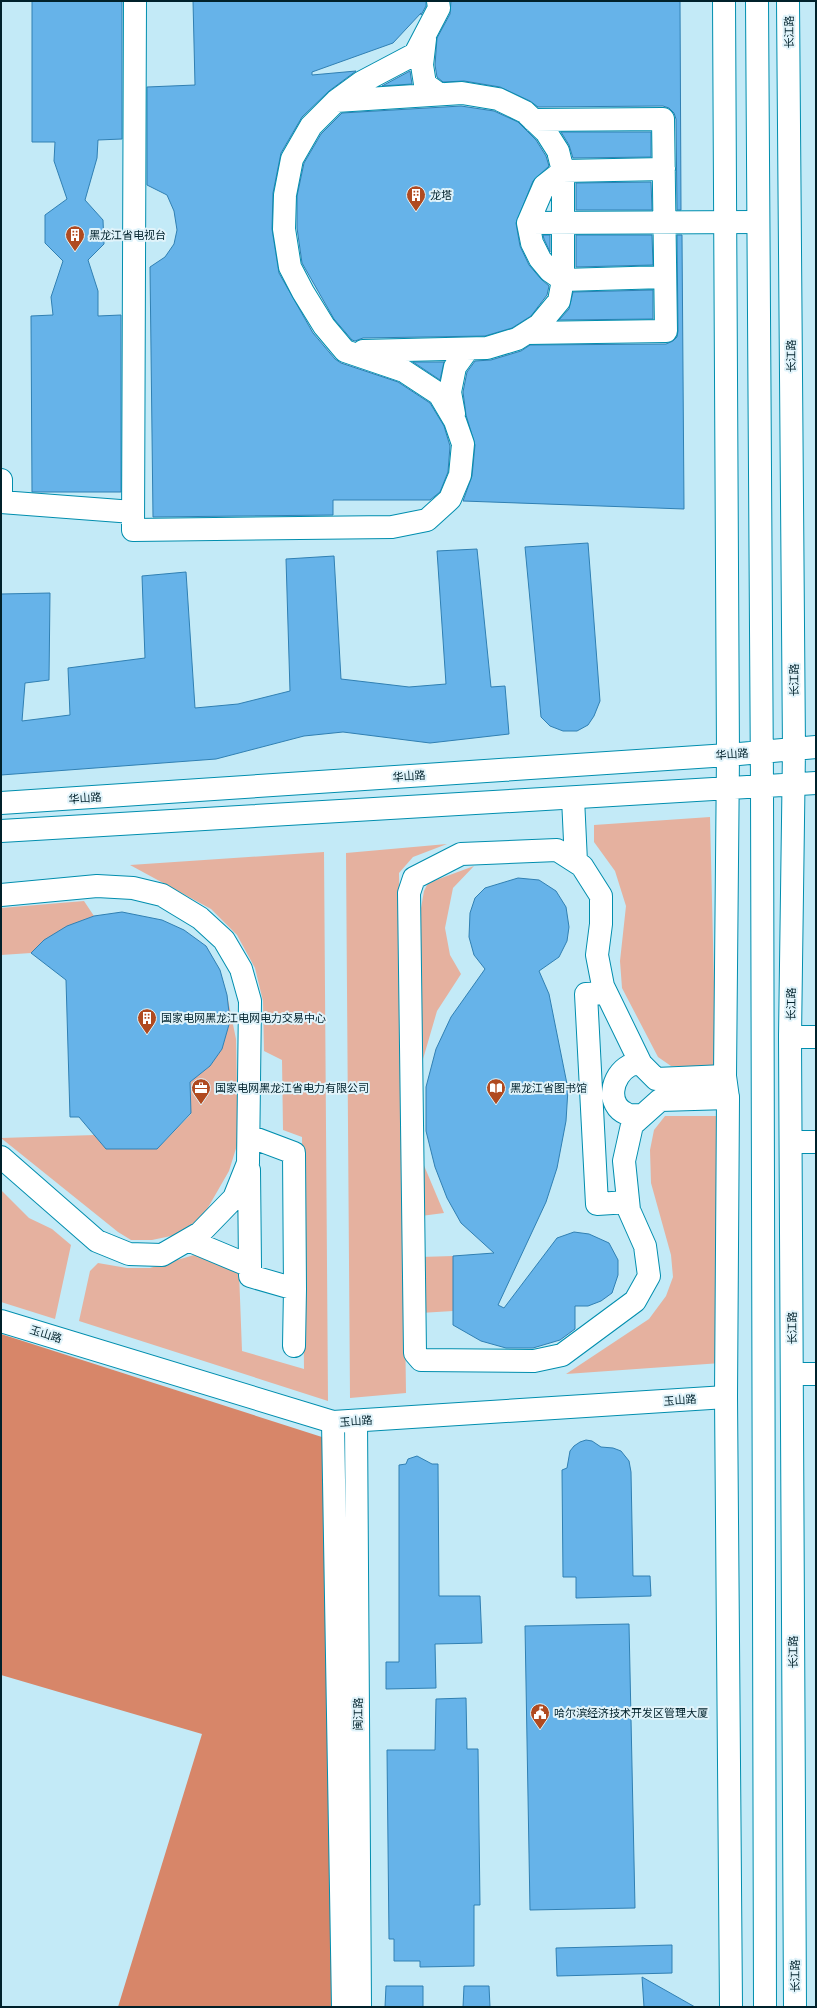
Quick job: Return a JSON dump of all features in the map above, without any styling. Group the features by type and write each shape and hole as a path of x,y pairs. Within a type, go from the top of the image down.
{"main road":[{"path":"135,1 133,530 392,527 427,520 450,499 460,475 463,444 455,421 450,392 455,367 468,349"},
{"path":"438,1 439,8 415,54 362,82 336,101 311,126 292,159 285,195 284,229 290,266 302,292 324,326 346,351 404,371 439,394 455,421"},
{"path":"724,1 728,755 725,1076 728,1098 726,1397 731,2007"},
{"path":"757,1 757,222 762,752 765,2007"},
{"name":"长江路","path":"788,1 794,749 790,1037 795,2007"},
{"path":"425,34 422,65 425,84 439,94"},
{"path":"336,101 462,93 498,100 525,112 546,132 558,152 563,171 563,280 559,301 539,325 518,339 488,348 346,351"},
{"path":"527,333 666,331 663,119 533,120"},
{"path":"664,169 563,171 544,186 528,223 532,243 540,259 550,271 563,280 665,277"},
{"path":"528,223 757,222"},
{"path":"1,480 1,502 133,512"},
{"name":"华山路","path":"1,803 728,755 816,747"},
{"path":"1,831 573,798 727,787 816,783"},
{"path":"573,798 576,862"},
{"path":"649,1110 660,1090 656,1079 641,1064 603,986 597,955 601,924 601,896 582,866 558,850 461,854 414,878 409,893 414,1353 421,1360 534,1361 562,1355 635,1301 649,1276 645,1246 629,1210 628,1202 624,1161 632,1125 649,1110 660,1100 728,1098"},
{"path":"1,895 97,886 133,888 162,895 200,918 224,940 241,969 250,1001 248,1136 250,1276 295,1289"},
{"path":"606,993 586,994 598,1204 628,1202"},
{"path":"790,1037 816,1037"},
{"path":"641,1064 630,1065 618,1075 612,1091 616,1104 626,1114 649,1110"},
{"path":"656,1079 725,1076"},
{"path":"248,1136 294,1153 294,1346"},
{"path":"791,1142 816,1142"},
{"path":"1,1157 97,1241 129,1254 162,1255 200,1233 234,1198 248,1163"},
{"path":"188,1240 250,1266"},
{"name":"玉山路","path":"1,1321 333,1422 726,1397"},
{"path":"792,1374 816,1374"},
{"name":"闽江路","path":"356,1421 360,2007"},
{"name":"闽江路","path":"333,1422 343,2007"}],"shaded area":[{"path":"710,817 716,1066 671,1066 658,1057 622,988 620,961 626,906 615,871 594,842 594,825"},
{"path":"447,844 413,857 399,873 406,1393 350,1398 346,853"},
{"path":"324,852 328,1401 79,1321 90,1271 98,1263 127,1268 150,1268 194,1255 239,1272 242,1351 304,1369 302,1137 283,1130 282,1060 264,1051 263,1001 255,968 237,935 211,909 130,865"},
{"path":"474,866 453,888 445,928 450,955 461,974 437,1011 421,1066 421,908 424,891 428,883"},
{"path":"84,901 94,916 60,931 31,953 1,955 1,908"},
{"path":"227,995 236,1039 238,1142 229,1171 206,1211 185,1233 152,1240 131,1240 118,1232 1,1138 95,1135 107,1149 157,1149 191,1114 190,1082 210,1066 222,1049 230,1021"},
{"path":"665,1116 716,1116 721,1363 566,1374 649,1319 666,1296 673,1277 671,1255 651,1183 650,1150 654,1130"},
{"path":"420,1156 444,1213 421,1216"},
{"path":"1,1190 29,1218 52,1229 71,1245 55,1319 1,1302"},
{"path":"453,1256 453,1311 420,1313 420,1257"},
{"path":"1,1334 325,1438 336,2007 118,2007 202,1734 1,1675"}],"building":[{"name":"黑龙江省电视台","path":"32,1 122,1 122,139 98,140 97,158 85,200 103,220 104,244 88,260 98,291 98,316 121,315 121,492 32,492 31,316 53,315 51,297 63,261 45,243 45,215 67,199 54,161 55,142 32,142"},
{"path":"193,1 426,1 426,6 421,15 421,13 393,43 312,72 312,75 356,71 329,91 302,117 281,153 273,193 272,229 279,273 313,333 335,359 341,363 398,382 430,403 444,426 450,446 448,472 440,492 430,500 333,500 333,515 153,517 150,267 165,257 174,244 177,230 174,211 167,195 147,185 147,87 195,85"},
{"path":"451,1 680,1 681,210 677,210 676,119 674,113 669,108 663,106 538,107 530,101 500,87 464,81 443,82 437,77 435,65 437,38 450,14"},
{"path":"410,71 412,84 382,86"},
{"name":"龙塔","path":"461,106 494,111 518,122 536,140 546,156 549,166 533,181 516,223 520,246 529,265 549,286 547,295 531,316 512,328 485,336 363,338 355,341 352,340 334,319 302,263 297,228 297,196 304,163 321,134 342,113"},
{"path":"561,132 651,132 651,157 573,158 569,145"},
{"path":"651,182 652,210 576,210 576,183"},
{"path":"543,235 550,235 550,252 544,239"},
{"path":"576,235 652,235 653,265 576,267"},
{"path":"677,235 682,235 684,509 463,501 472,476 475,445 466,415 463,392 467,372 475,361 491,360 521,351 530,345 666,344 673,341 677,337 678,331"},
{"path":"653,290 653,319 559,320 569,309 573,292"},
{"path":"413,362 444,362 440,380"},
{"path":"588,543 600,701 594,716 588,725 577,731 563,731 550,726 541,717 525,547"},
{"path":"477,549 491,687 505,686 509,734 430,743 343,732 304,736 216,759 1,775 1,594 50,593 49,680 25,683 22,721 70,715 68,668 145,658 142,576 186,572 195,708 238,704 290,691 286,559 334,556 341,679 409,687 446,684 437,551"},
{"name":"黑龙江省图书馆","path":"518,878 539,880 556,891 566,907 569,927 567,941 559,957 539,971 549,994 568,1089 566,1121 557,1168 546,1202 498,1305 504,1308 557,1238 574,1232 589,1234 609,1243 618,1260 618,1275 612,1293 601,1301 588,1306 575,1306 575,1329 560,1340 533,1348 506,1348 481,1341 453,1325 453,1256 494,1253 461,1223 447,1198 435,1167 426,1131 426,1087 436,1049 451,1017 485,969 474,955 469,937 470,913 475,898 485,888"},
{"name":"国家电网黑龙江电网电力交易中心","path":"122,912 162,920 184,930 206,946 220,970 227,995 230,1021 222,1049 210,1066 190,1082 191,1113 157,1149 106,1149 79,1117 70,1117 66,980 31,953 44,940 67,926 94,916"},
{"path":"586,1440 592,1441 601,1447 613,1448 621,1451 629,1461 631,1472 633,1576 650,1576 651,1596 576,1598 576,1577 563,1577 562,1470 567,1468 570,1451 574,1446"},
{"path":"417,1456 432,1464 438,1464 439,1596 480,1596 482,1643 435,1644 436,1688 386,1689 386,1662 399,1662 399,1465 406,1464 408,1459"},
{"path":"629,1624 635,1908 530,1910 525,1626"},
{"path":"466,1698 467,1749 478,1749 480,1905 474,1905 474,1966 420,1967 420,1961 394,1961 394,1939 389,1939 387,1750 435,1750 436,1699"},
{"path":"672,1945 672,1973 557,1976 556,1948"},
{"path":"642,1977 695,2007 644,2007"},
{"path":"386,1986 423,1986 423,2007 385,2007"},
{"path":"464,1986 489,1986 490,2007 463,2007"}],"place":[{"name":"龙塔","path":"416,212"},
{"name":"黑龙江省电视台","path":"75,252"},
{"name":"国家电网黑龙江电网电力交易中心","path":"147,1035"},
{"name":"国家电网黑龙江省电力有限公司","path":"201,1105"},
{"name":"黑龙江省图书馆","path":"496,1105"},
{"name":"哈尔滨经济技术开发区管理大厦","path":"540,1730"}]}
